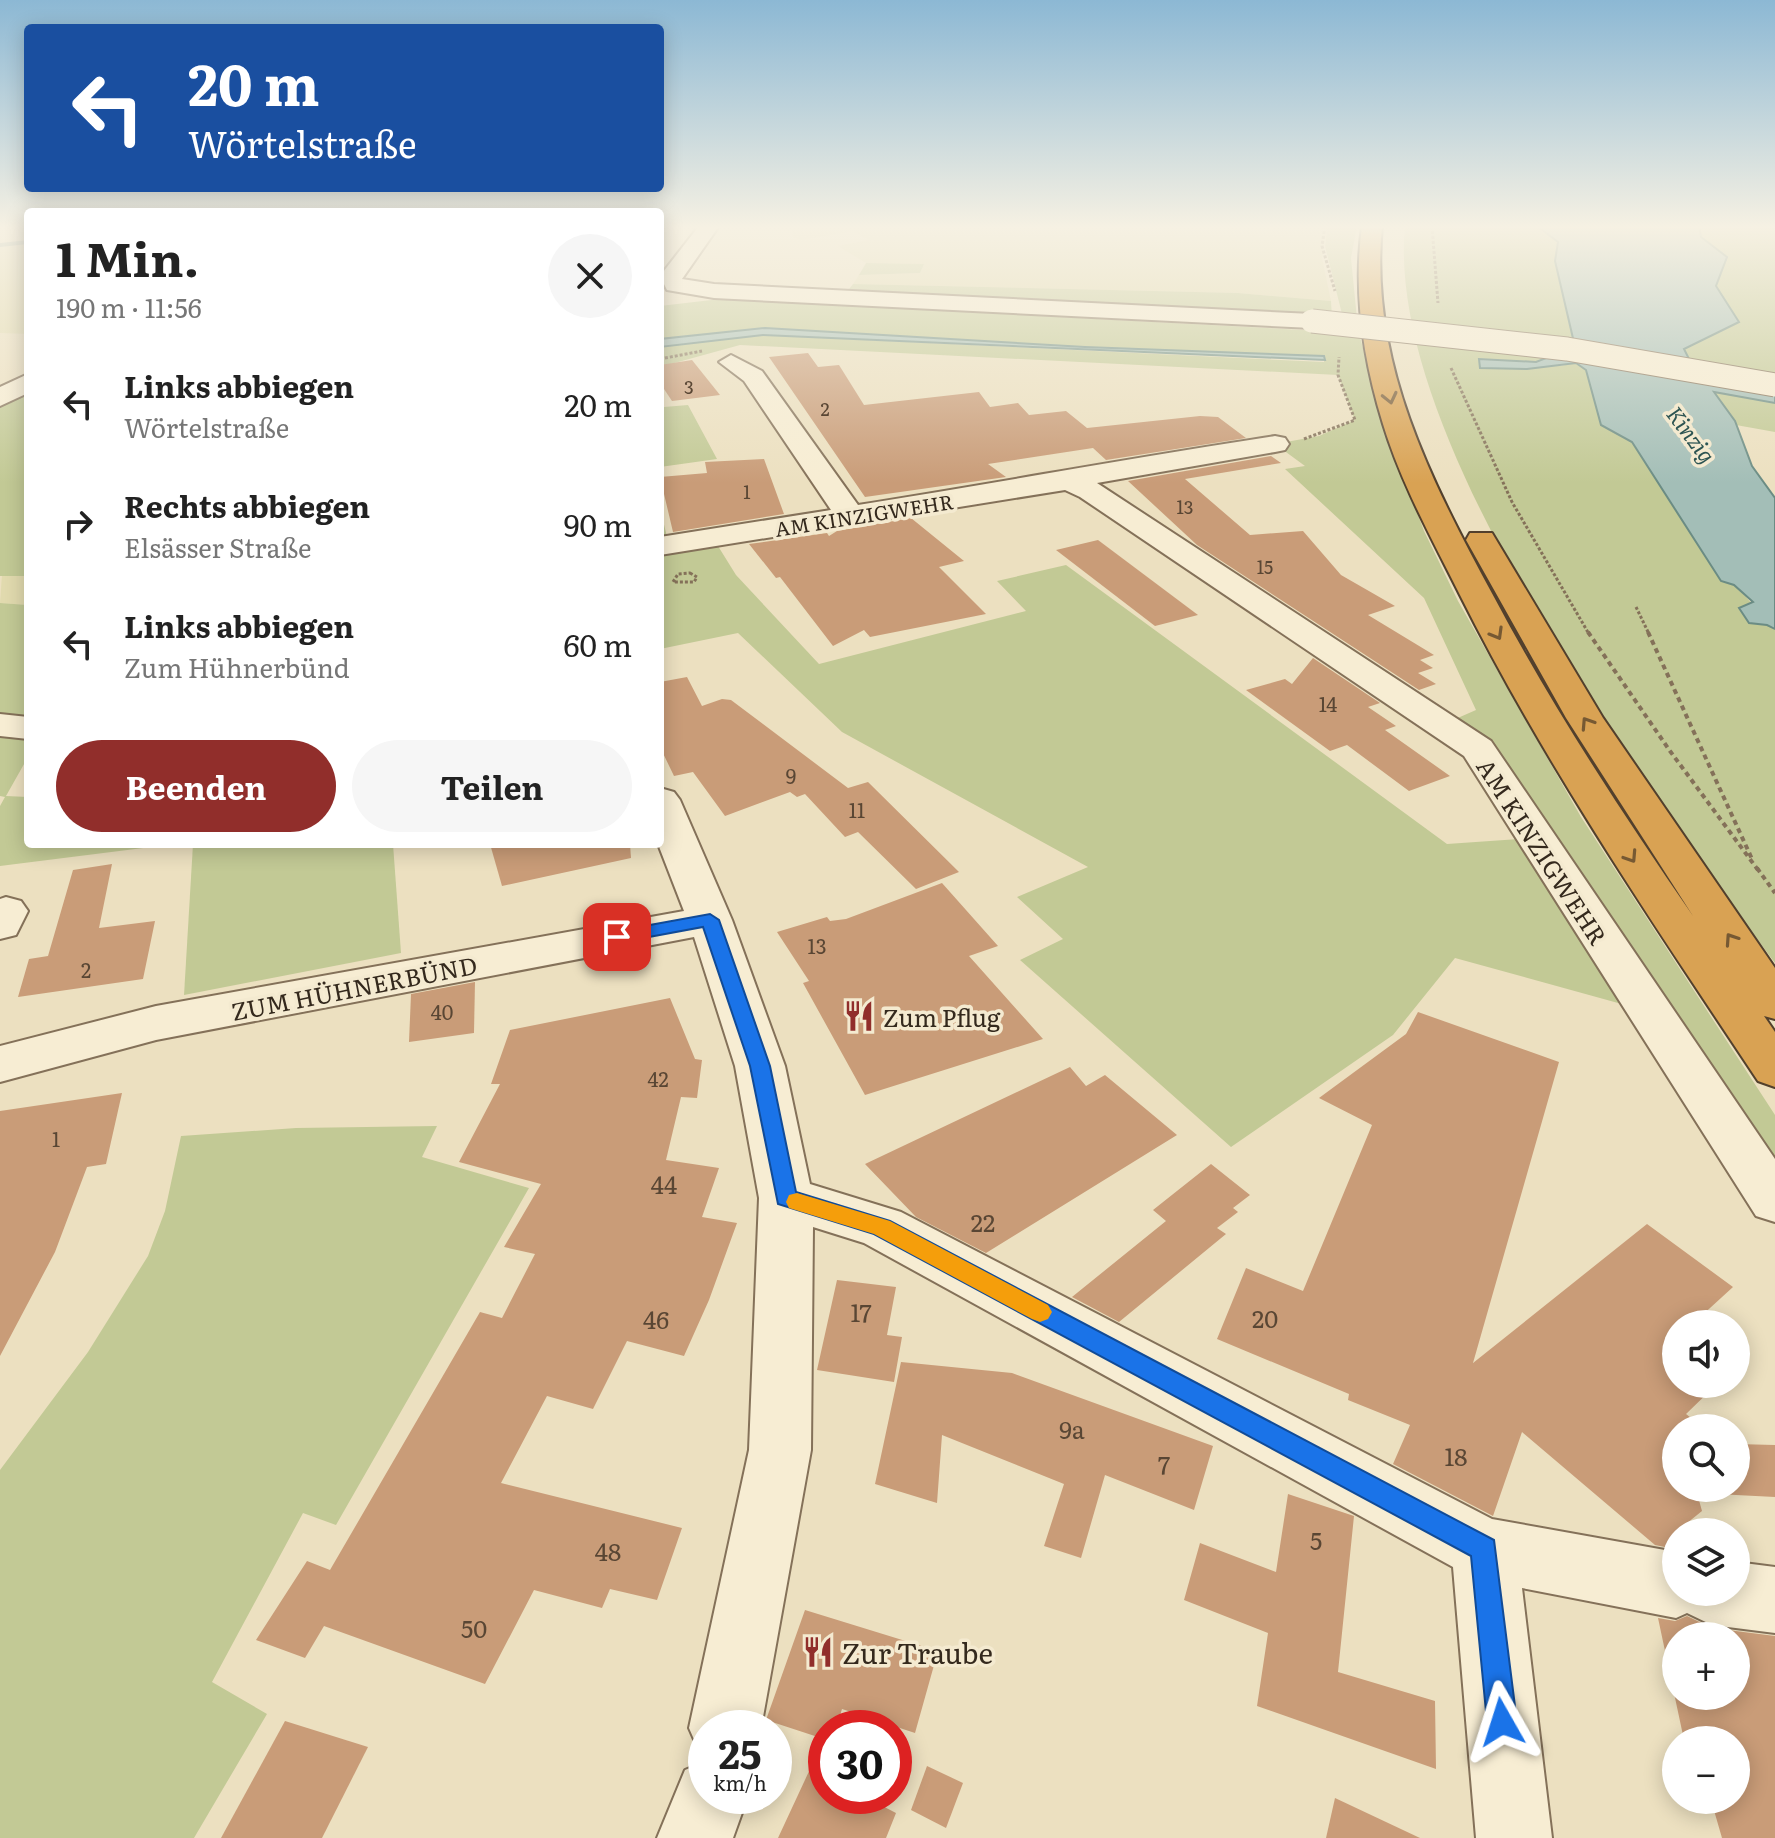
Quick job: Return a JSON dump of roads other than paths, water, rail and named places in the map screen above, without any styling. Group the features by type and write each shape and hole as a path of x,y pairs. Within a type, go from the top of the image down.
{"highway":[{"path":"1371,312 1396,423 1436,515 1486,616 1630,856 1775,1069"},
{"path":"1394,312 1404,350"},
{"path":"1427,422 1468,516 1520,614 1648,817 1775,1003"}],"street":[{"path":"1128,312 1312,321 1567,349 1775,385"},
{"path":"731,362 753,376 851,517"},
{"name":"AM KINZIGWEHR","path":"664,545 1068,481 1140,465 1275,444"},
{"name":"AM KINZIGWEHR","path":"1068,481 1090,491 1478,749 1658,1028 1775,1201"},
{"path":"0,725 24,728"},
{"path":"664,810 710,920 760,1066 786,1198 780,1450 729,1710"},
{"name":"ZUM HÜHNERBÜND","path":"0,1064 156,1023 710,920"},
{"path":"786,1198 882,1227 1484,1549 1662,1582"},
{"path":"1484,1549 1514,1838"},
{"path":"1750,1597 1775,1600"},
{"path":"695,1838 704,1814"}],"water":[{"name":"Kinzig","path":"1567,312 1732,312 1739,322 1684,349 1691,363 1775,393 1775,403 1714,392 1735,421 1752,466 1775,498 1775,629 1749,623 1739,608 1753,602 1734,585 1721,581 1632,442 1601,425 1586,370 1576,363 1527,369 1480,368 1479,359 1536,362 1575,347"},
{"path":"765,328 1085,347 1324,356 1325,360 763,335 664,347 664,339"}],"place":[{"name":"Zum Pflug","path":"859,1016"},
{"name":"Zur Traube","path":"818,1652"}]}
